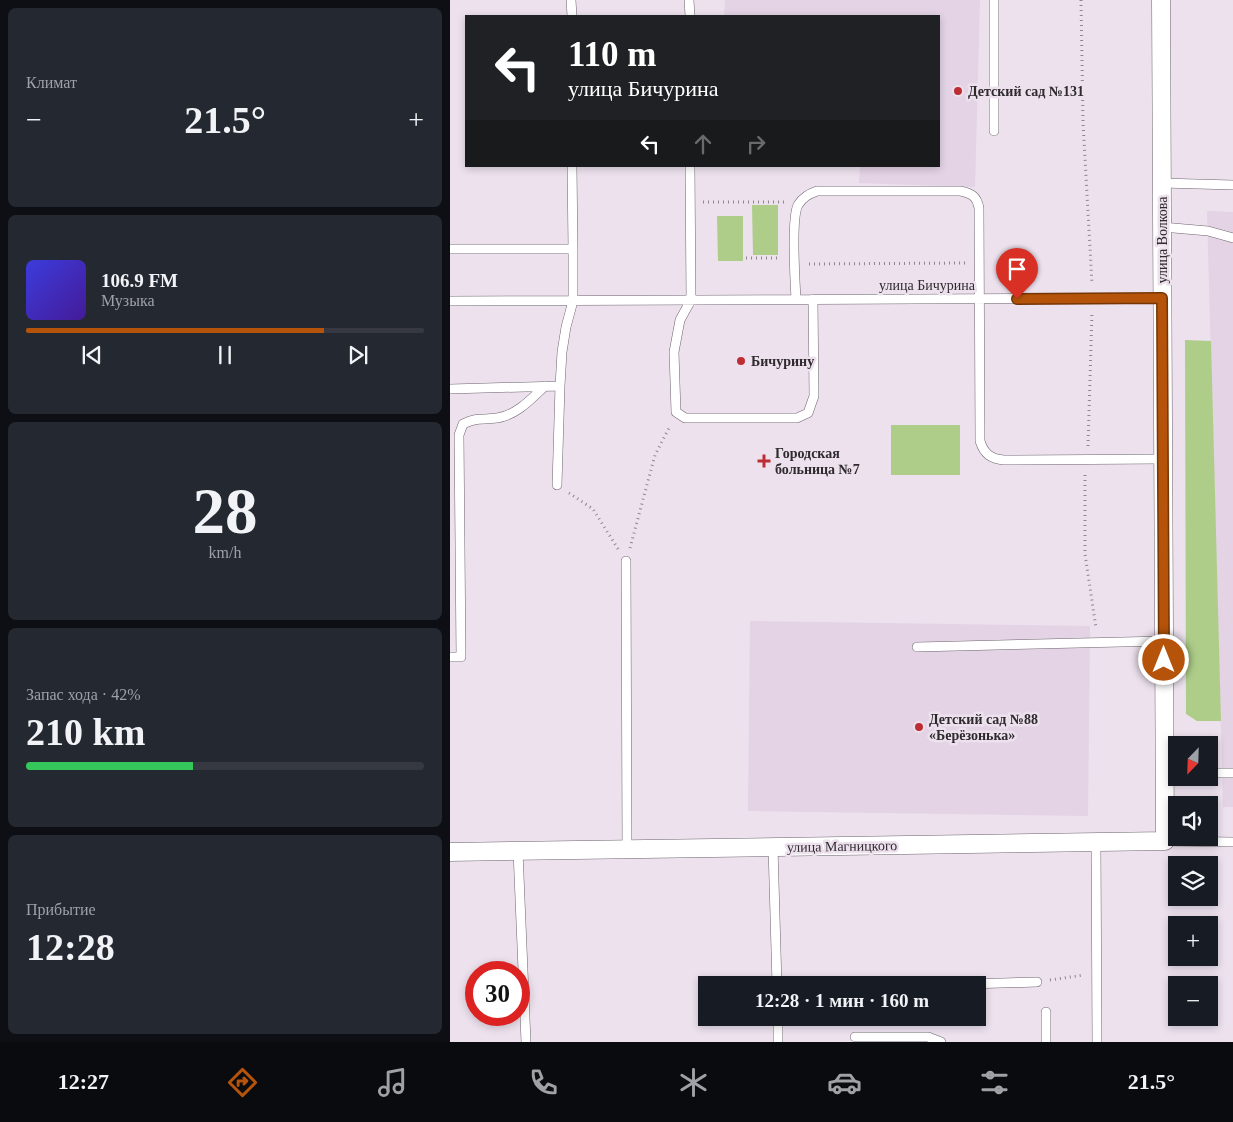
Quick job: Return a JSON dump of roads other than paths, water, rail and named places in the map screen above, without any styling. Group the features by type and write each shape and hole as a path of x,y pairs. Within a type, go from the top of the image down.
{"street":[{"name":"улица Волкова","path":"1161,0 1164,641 1168,736"},
{"name":"улица Волкова","path":"1165,841 1169,786"},
{"name":"улица Магницкого","path":"450,852 1165,841"}],"lane":[{"path":"572,0 572,15"},
{"path":"690,0 690,15"},
{"path":"994,0 994,131"},
{"path":"557,485 562,352 573,300 572,167"},
{"path":"690,167 691,300 680,320 674,352 676,412 685,418 796,418 808,413 814,396 813,300"},
{"path":"1162,183 1233,185"},
{"path":"796,299 795,216 800,202 809,194 817,191 968,192 974,195 979,208 980,442 982,449 989,456 1004,460 1163,459"},
{"path":"1162,227 1208,231 1233,238"},
{"path":"450,249 573,249"},
{"name":"улица Бичурина","path":"450,301 1162,298"},
{"path":"450,657 461,657 459,435 463,424 474,419 499,418 522,408 545,386"},
{"path":"450,389 560,386"},
{"path":"626,561 627,849"},
{"path":"917,647 1164,641"},
{"path":"1218,773 1233,773"},
{"name":"улица Магницкого","path":"1165,841 1233,842"},
{"path":"1096,842 1096,1042"},
{"path":"774,847 777,976"},
{"path":"518,851 526,1042"},
{"path":"986,984 1037,982"},
{"path":"1046,1012 1046,1042"},
{"path":"778,1026 778,1042"},
{"path":"855,1037 928,1037 941,1042"}],"place":[{"name":"Детский сад №131","path":"958,91"},
{"name":"Бичурину","path":"741,361"},
{"name":"Городская больница №7","path":"764,461"},
{"name":"Детский сад №88 «Берёзонька»","path":"919,727"}]}
